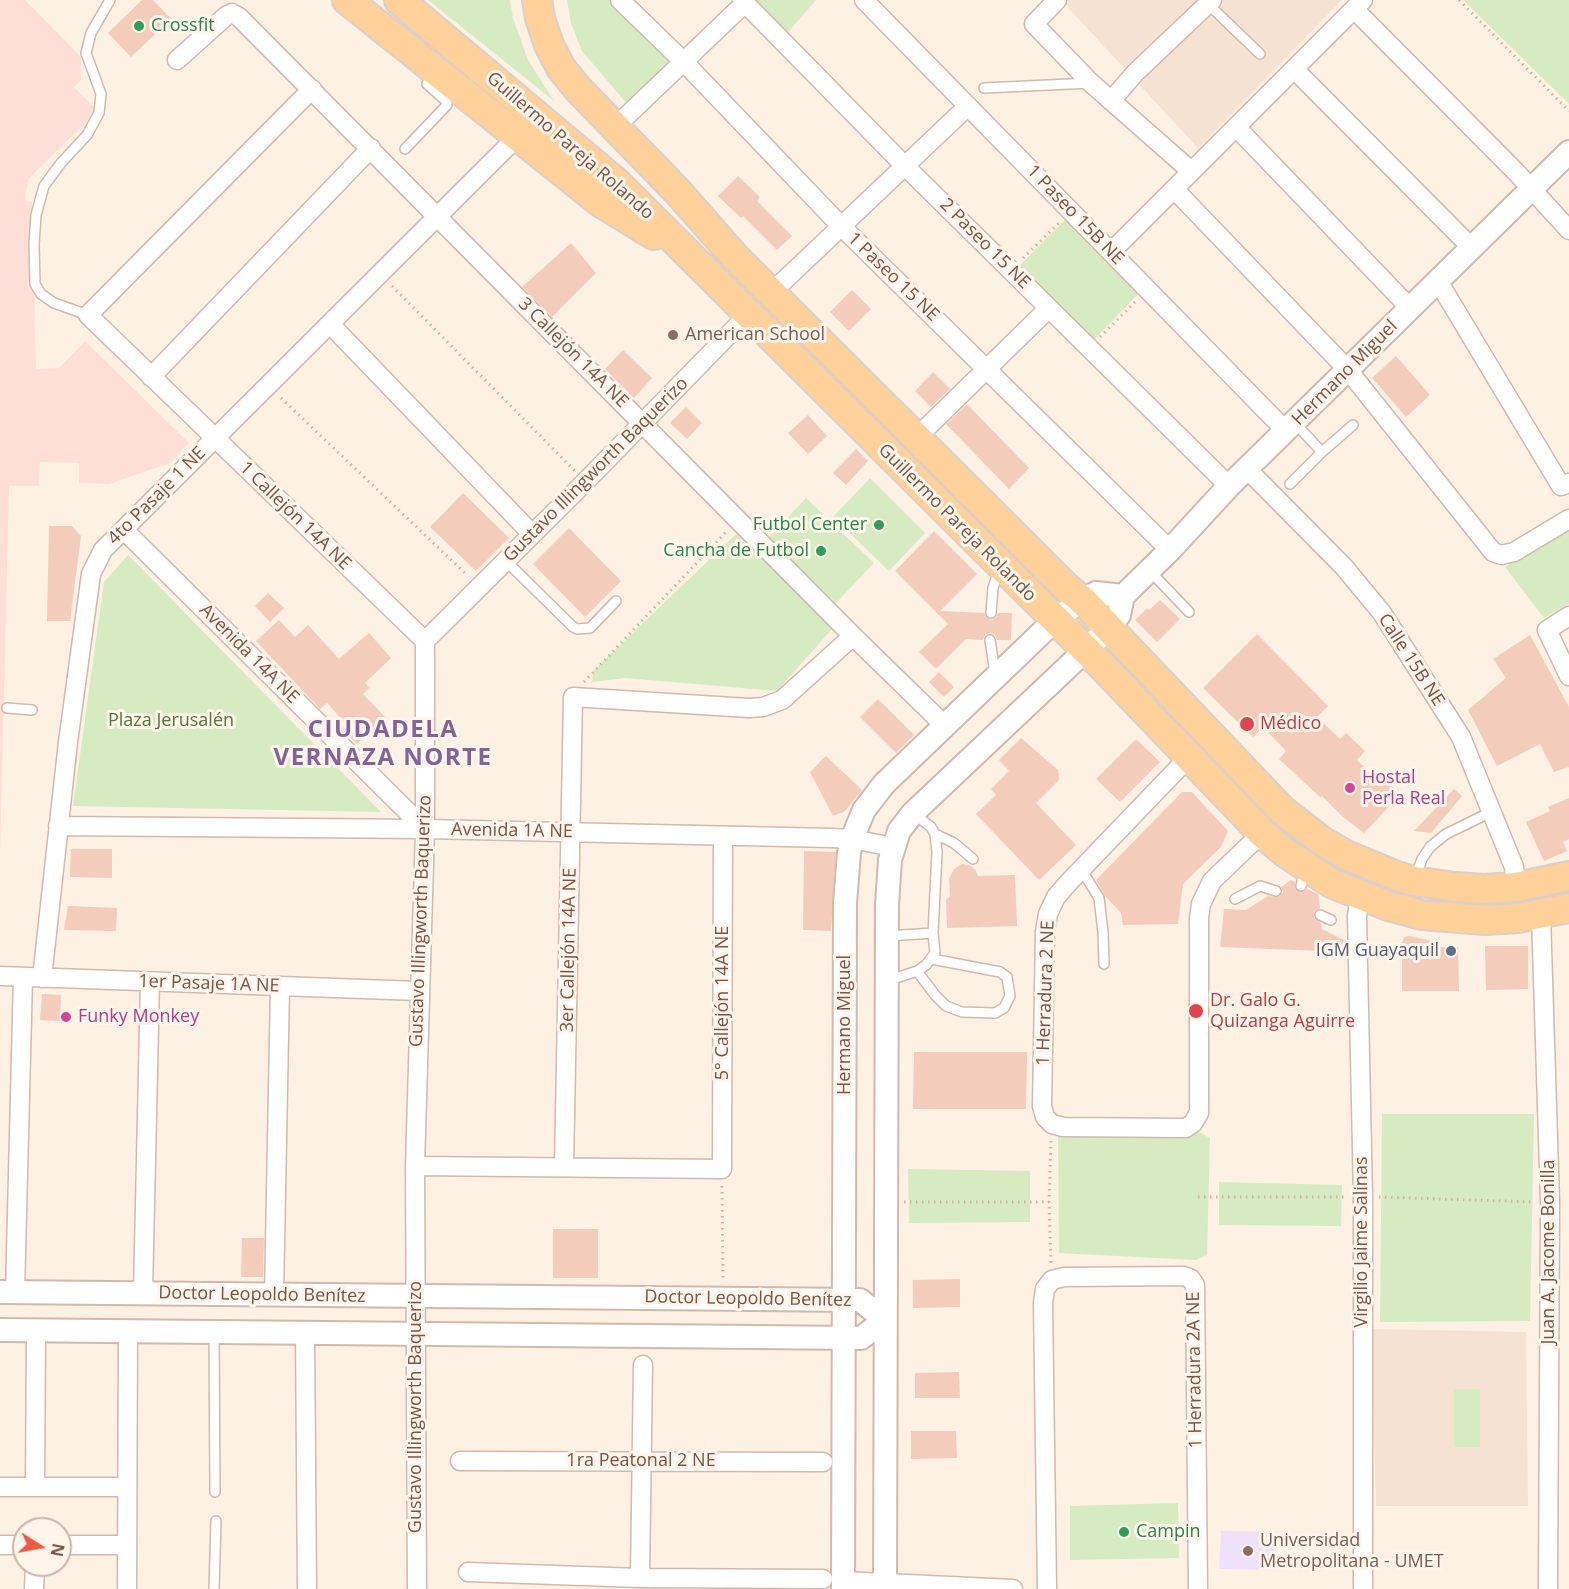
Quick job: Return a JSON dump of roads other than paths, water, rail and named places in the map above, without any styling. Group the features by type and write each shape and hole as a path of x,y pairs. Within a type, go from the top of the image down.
{"main road":[{"path":"347,0 600,202 662,240 713,279"},
{"name":"Guillermo Pareja Rolando","path":"399,0 617,183 1055,620 1303,876 1331,883 1388,906 1422,915 1485,920 1541,915 1569,908"},
{"path":"524,0 535,43 545,66 577,113 668,203 735,257"},
{"path":"537,0 543,27 561,68 578,89 678,192 735,257"},
{"name":"Guillermo Pareja Rolando","path":"735,257 1065,586 1082,600 1283,811 1322,841 1346,855 1397,876 1455,887 1484,889 1516,887 1569,876"}],"street":[{"name":"1 Paseo 15 NE","path":"620,0 683,61 841,226 1170,550"},
{"name":"1 Paseo 15B NE","path":"864,0 971,103 1070,211 1290,427"},
{"path":"1057,0 1034,24 1091,83 1191,171"},
{"path":"615,127 743,1"},
{"name":"2 Paseo 15 NE","path":"743,1 905,166 1230,486"},
{"path":"1111,101 1135,73 1210,2"},
{"path":"1111,252 1358,4 1569,230"},
{"name":"3 Callejón 14A NE","path":"177,60 226,16 232,12 239,17 938,719"},
{"path":"1294,69 1472,248"},
{"path":"88,315 312,88"},
{"path":"771,293 971,103"},
{"path":"1236,127 1410,308"},
{"name":"4to Pasaje 1 NE","path":"42,978 58,826 92,574 103,550 518,136"},
{"path":"151,377 371,148"},
{"name":"Hermano Miguel","path":"885,1585 888,878 893,847 899,831 913,813 1108,629 1119,615 1123,596 1247,469 1569,152"},
{"path":"1174,189 1348,370 1493,552 1501,555 1514,552 1569,519"},
{"path":"1438,281 1561,486 1569,483"},
{"path":"916,438 1049,308"},
{"name":"Gustavo Illingworth Baquerizo","path":"417,1589 415,1166 424,829 425,641 749,314"},
{"name":"1 Callejón 14A NE","path":"88,315 425,641"},
{"path":"330,324 532,534"},
{"name":"Calle 15B NE","path":"1247,469 1344,567 1382,613 1461,737 1514,867 1516,887"},
{"name":"Avenida 14A NE","path":"124,530 424,829"},
{"name":"Hermano Miguel","path":"837,1583 844,1338 846,903 852,839 864,810 884,784 1055,620 1082,600 1096,593 1123,596"},
{"path":"1569,616 1547,630 1569,676"},
{"name":"3er Callejón 14A NE","path":"564,1167 573,698 763,707 782,700 853,636"},
{"name":"1 Herradura 2 NE","path":"1188,758 1081,869 1056,897 1048,914 1045,932 1042,1106 1045,1117 1052,1124 1064,1127 1186,1128 1193,1123 1199,1113 1199,918 1201,904 1212,881 1262,833"},
{"name":"Avenida 1A NE","path":"58,826 424,829 852,839 893,847"},
{"name":"5° Callejón 14A NE","path":"564,1167 722,1170 723,836"},
{"name":"Virgilio Jaime Salinas","path":"1360,895 1357,915 1363,1197 1363,1589"},
{"name":"Juan A. Jacome Bonilla","path":"1541,915 1550,1202 1548,1589"},
{"name":"1er Pasaje 1A NE","path":"0,976 419,992"},
{"path":"7,1292 23,977"},
{"path":"143,1293 150,982"},
{"path":"274,1295 280,986"},
{"path":"415,1166 564,1167"},
{"name":"1 Herradura 2A NE","path":"1047,1589 1042,1303 1045,1289 1052,1280 1064,1277 1184,1276 1195,1285 1198,1589"},
{"name":"Doctor Leopoldo Benítez","path":"0,1330 861,1338 885,1320 860,1300 7,1292"},
{"path":"35,1487 36,1330"},
{"path":"127,1589 128,1332"},
{"path":"305,1334 307,1589"},
{"path":"640,1578 643,1365"},
{"name":"1ra Peatonal 2 NE","path":"460,1461 823,1462"},
{"path":"0,1487 127,1487"},
{"path":"72,1545 127,1545"},
{"path":"468,1572 588,1582 640,1578 688,1583 837,1583 1013,1589"}],"lane":[{"path":"88,315 54,303 41,294 35,284 36,215 44,186 61,163 87,135 99,113 101,94 86,53 91,33 110,0"},
{"path":"1210,2 1260,54"},
{"path":"405,149 447,105 446,101 427,84 439,72"},
{"path":"984,88 1091,83"},
{"path":"1290,484 1353,425"},
{"path":"1290,427 1322,452"},
{"path":"506,561 578,629 590,628 616,601"},
{"path":"991,613 993,588 1000,566"},
{"path":"1149,570 1190,612"},
{"path":"990,640 996,675"},
{"path":"7,708 32,710"},
{"path":"1414,881 1422,859 1430,847 1446,834 1491,812"},
{"path":"887,981 917,971 932,959 935,953 933,933 937,852 935,834 931,827 913,813"},
{"path":"935,834 954,843 973,859"},
{"path":"1081,869 1099,898 1104,964"},
{"path":"1235,899 1260,886 1276,891"},
{"path":"1320,915 1331,920"},
{"path":"887,937 933,933"},
{"path":"917,971 946,1006 962,1012 995,1012 1004,1008 1010,996 1007,977 1000,972 932,959"},
{"path":"214,1333 215,1492"},
{"path":"214,1589 216,1521"}],"place":[{"name":"Crossfit","path":"139,26"},
{"name":"American School","path":"673,335"},
{"name":"Futbol Center","path":"879,525"},
{"name":"Cancha de Futbol","path":"821,551"},
{"name":"Médico","path":"1247,724"},
{"name":"Hostal Perla Real","path":"1350,788"},
{"name":"IGM Guayaquil","path":"1451,951"},
{"name":"Dr. Galo G. Quizanga Aguirre","path":"1196,1011"},
{"name":"Funky Monkey","path":"66,1017"},
{"name":"Campin","path":"1124,1532"},
{"name":"Universidad Metropolitana - UMET","path":"1248,1551"}],"district":[{"name":"CIUDADELA VERNAZA NORTE","path":"383,744"}],"park label":[{"name":"Plaza Jerusalén","path":"171,721"}]}
